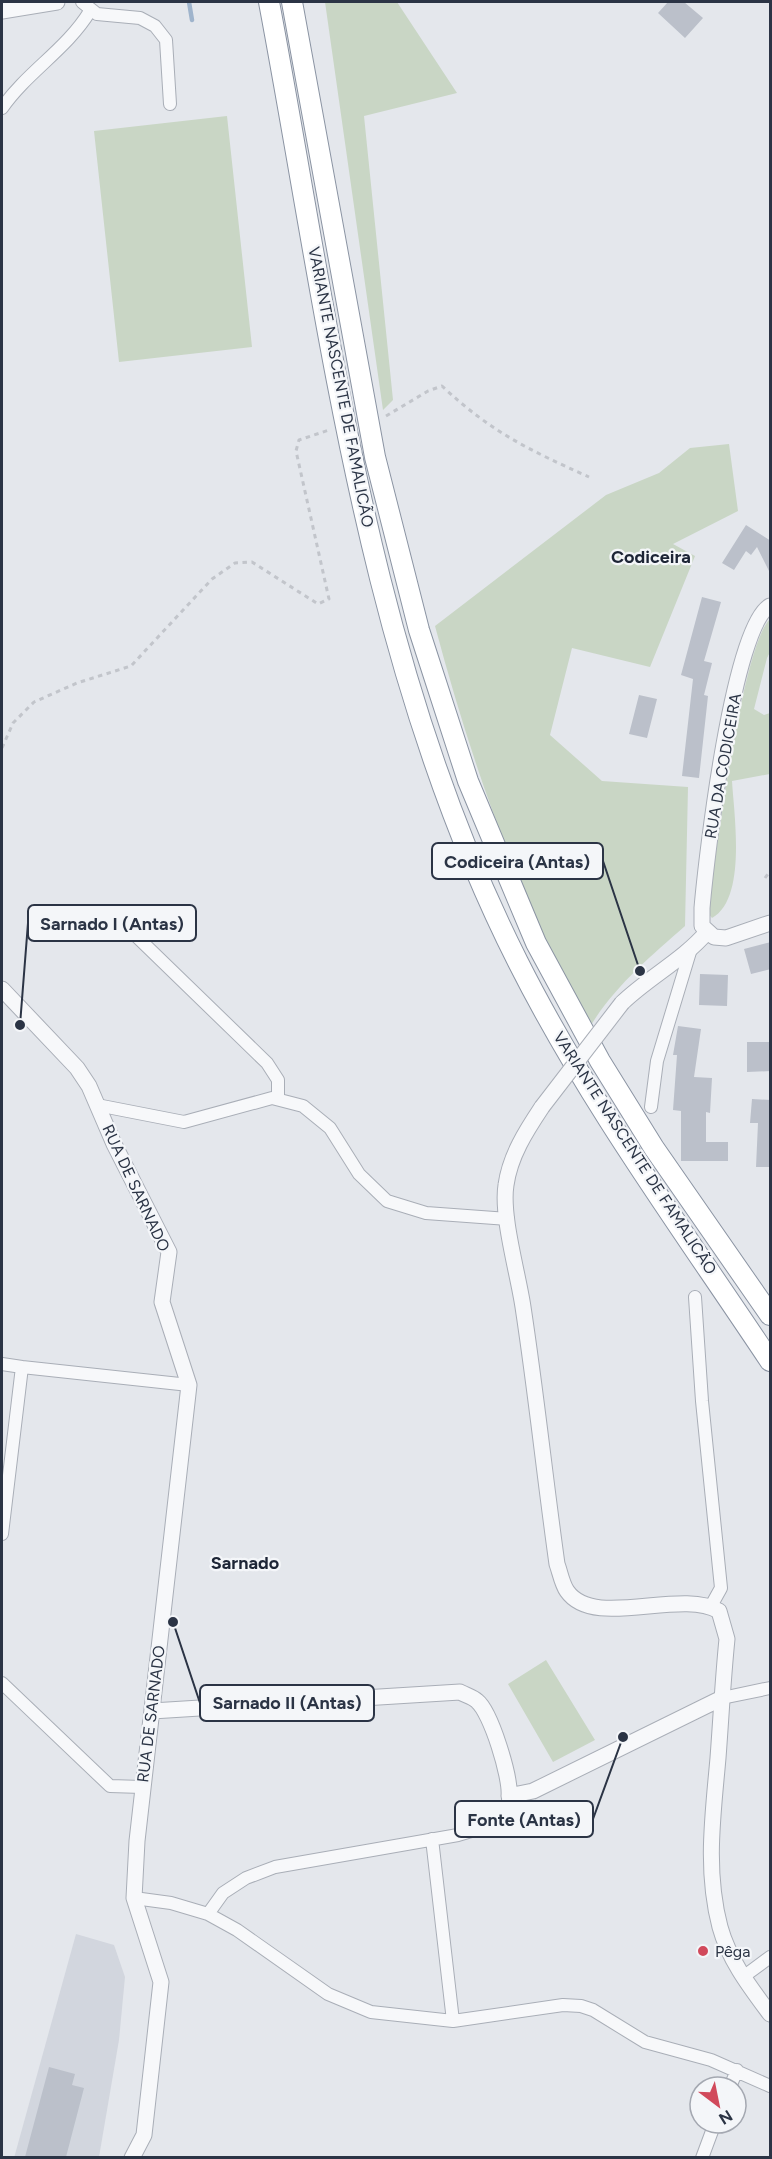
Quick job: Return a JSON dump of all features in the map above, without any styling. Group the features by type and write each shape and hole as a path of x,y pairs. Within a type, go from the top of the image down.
{"highway":[{"name":"VARIANTE NASCENTE DE FAMALICÃO","path":"269,2 353,466 398,645 446,792 517,961 549,1019 634,1159 771,1361"},
{"name":"VARIANTE NASCENTE DE FAMALICÃO","path":"292,2 375,457 419,630 468,781 536,943 600,1061 654,1148 771,1315"}],"street":[{"path":"2,11 57,2"},
{"path":"82,2 90,11 140,18 155,26 166,40 170,104"},
{"path":"2,108 12,93 62,46 90,11"},
{"name":"RUA DA CODICEIRA","path":"707,932 702,926 702,908 720,771 750,634 756,619 771,606"},
{"path":"771,923 726,938 714,937 707,932 690,952 667,965 622,1003 542,1107 521,1141 511,1163 505,1187 558,1564 567,1591 588,1605 614,1608 697,1603 711,1606 719,1611 727,1639 709,1848 720,1927 743,1977 771,2014"},
{"path":"133,933 267,1063 278,1080 278,1099"},
{"path":"651,1107 657,1061 690,952"},
{"name":"RUA DE SARNADO","path":"2,989 10,1001 77,1068 169,1252 162,1302 189,1385 142,1788 134,1898 161,1982 144,2134 132,2157"},
{"path":"97,1105 184,1122 272,1098 278,1099 303,1106 330,1128 359,1174 387,1201 426,1213 508,1219"},
{"path":"695,1297 702,1401 721,1588 711,1606"},
{"path":"2,1364 189,1385"},
{"path":"2,1534 22,1367"},
{"path":"2,1683 110,1786 142,1788"},
{"path":"509,1796 533,1791 722,1698 771,1688"},
{"path":"152,1711 460,1692 478,1701 488,1716 507,1779 509,1796 506,1810 495,1824 432,1839 275,1867 246,1878 223,1893 208,1914"},
{"path":"432,1839 453,2021"},
{"path":"134,1898 171,1903 208,1914 237,1930 339,1998 370,2012 389,2016 453,2021 563,2005 581,2006 645,2042 738,2070 771,2086"},
{"path":"743,1977 771,1957"},
{"path":"736,2075 738,2070"},
{"path":"702,2157 710,2135"}],"path":[{"path":"384,417 428,391 442,387 473,416 521,447 589,477"},
{"path":"2,748 13,723 34,702 77,683 131,666 212,579 235,562 252,562 318,604 329,599 296,451 299,440 329,430"},
{"path":"765,878 771,871"}],"shaded area":[{"path":"76,1934 114,1945 125,1977 119,2040 99,2157 14,2158"}],"green space":[{"path":"325,2 397,2 457,93 364,116 393,400 383,410"},
{"path":"227,116 252,347 119,362 94,131"},
{"path":"729,444 738,511 673,544 695,556 650,667 572,648 550,735 602,781 688,787 685,926 622,984 591,1025 541,930 500,831 465,729 435,626 606,495 659,473 690,448"},
{"path":"770,619 770,652 754,709 764,715 770,713 770,774 732,781 736,834 734,875 730,893 723,908 712,918 708,913 711,887 740,711 749,669 760,637"},
{"path":"546,1660 595,1740 553,1762 508,1684"}],"building":[{"path":"668,2 684,2 703,18 685,38 658,13"},
{"path":"746,525 771,541 771,575 757,547 751,555 746,551 734,570 722,563"},
{"path":"702,597 721,602 704,661 712,663 704,695 708,696 699,778 682,776 693,679 681,675"},
{"path":"639,695 657,699 647,738 629,734"},
{"path":"771,942 771,969 751,974 744,949"},
{"path":"700,974 728,975 727,1006 699,1005"},
{"path":"678,1026 701,1029 694,1077 712,1078 710,1113 706,1112 706,1142 728,1142 728,1161 681,1161 681,1111 673,1110 677,1055 673,1055"},
{"path":"747,1042 771,1042 771,1071 747,1072"},
{"path":"752,1099 771,1100 771,1167 756,1167 758,1123 750,1123"},
{"path":"49,2067 75,2074 72,2085 84,2088 66,2157 25,2157"}],"waterway":[{"path":"189,2 192,20"}],"place":[{"name":"Codiceira (Antas)","path":"640,971"},
{"name":"Sarnado I (Antas)","path":"20,1025"},
{"name":"Sarnado II (Antas)","path":"173,1622"},
{"name":"Fonte (Antas)","path":"623,1737"},
{"name":"Pêga","path":"703,1951"}],"district":[{"name":"Codiceira","path":"651,557"},
{"name":"Sarnado","path":"245,1563"}]}
